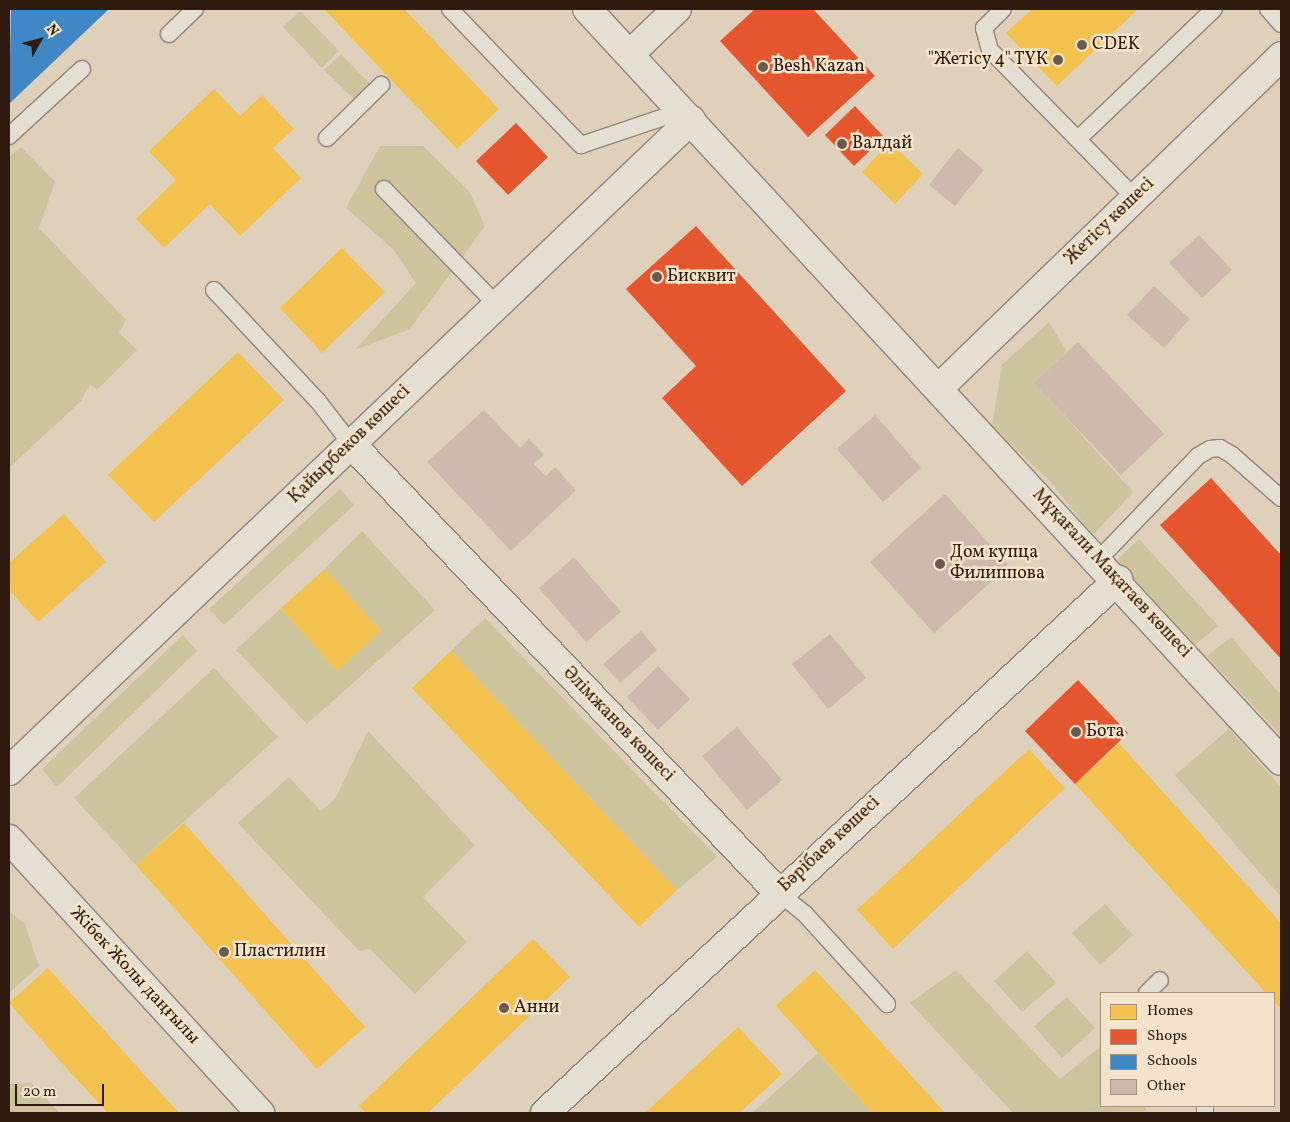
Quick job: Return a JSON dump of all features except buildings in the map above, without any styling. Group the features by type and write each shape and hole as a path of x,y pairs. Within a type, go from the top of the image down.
{"street":[{"name":"Мұқағали Мақатаев көшесі","path":"587,9 1118,580 1281,761"},
{"path":"630,54 677,9"},
{"name":"Жетісу көшесі","path":"939,388 1281,56"},
{"name":"Қайырбеков көшесі","path":"9,771 498,305 686,115"},
{"name":"Әлімжанов көшесі","path":"351,444 779,893"},
{"name":"Бәрібаев көшесі","path":"545,1113 779,893 1118,580"},
{"name":"Жібек Жолы даңғылы","path":"9,839 260,1113"}],"lane":[{"path":"169,34 195,9"},
{"path":"450,9 581,145 686,115"},
{"path":"1003,9 984,28 990,50 1135,198"},
{"path":"1078,139 1214,9"},
{"path":"1268,9 1281,24"},
{"path":"9,136 82,69"},
{"path":"327,138 381,85"},
{"path":"384,188 498,305"},
{"path":"214,290 318,401 351,444"},
{"path":"1098,560 1198,456 1210,449 1220,448 1232,455 1281,498"},
{"name":"Әлімжанов көшесі","path":"779,893 805,914 887,1004"},
{"path":"1148,992 1160,980"}],"shaded area":[{"path":"300,11 339,51 322,68 283,27"},
{"path":"341,54 370,84 354,99 324,70"},
{"path":"380,146 423,146 469,191 485,226 410,329 355,350 416,283 394,250 346,208"},
{"path":"21,147 55,182 39,228 126,320 119,333 137,350 97,390 90,384 81,401 9,468 9,157"},
{"path":"1049,322 1067,352 1035,383 1133,492 1093,535 1050,481 992,427 1002,365"},
{"path":"340,489 354,505 224,625 209,609"},
{"path":"362,531 435,610 307,724 236,650 281,608 337,671 381,631 325,569"},
{"path":"1139,539 1218,626 1195,645 1117,560"},
{"path":"485,618 717,857 677,890 451,651"},
{"path":"183,635 197,651 57,787 42,769"},
{"path":"1231,637 1281,695 1281,736 1207,656"},
{"path":"214,668 278,737 136,865 74,798"},
{"path":"1229,729 1281,787 1281,897 1175,775"},
{"path":"368,731 475,845 423,897 467,942 415,994 370,949 359,951 238,823 289,777 321,811 335,799"},
{"path":"1105,904 1133,935 1100,965 1072,933"},
{"path":"9,911 25,924 39,966 9,993"},
{"path":"1027,951 1056,983 1022,1012 994,981"},
{"path":"956,970 1060,1079 1100,1047 1100,1107 1145,1107 1147,1111 1013,1113 910,1003"},
{"path":"1067,997 1095,1028 1062,1058 1034,1026"},
{"path":"818,1053 873,1113 752,1113"},
{"path":"31,1083 60,1113 9,1113 9,1084"}],"place":[{"name":"CDEK","path":"1082,45"},
{"name":"\"Жетісу 4\" ТҮК","path":"1058,60"},
{"name":"Besh Kazan","path":"763,67"},
{"name":"Валдай","path":"842,144"},
{"name":"Бисквит","path":"657,277"},
{"name":"Дом купца Филиппова","path":"940,564"},
{"name":"Бота","path":"1076,732"},
{"name":"Пластилин","path":"224,952"},
{"name":"Анни","path":"504,1008"}]}
